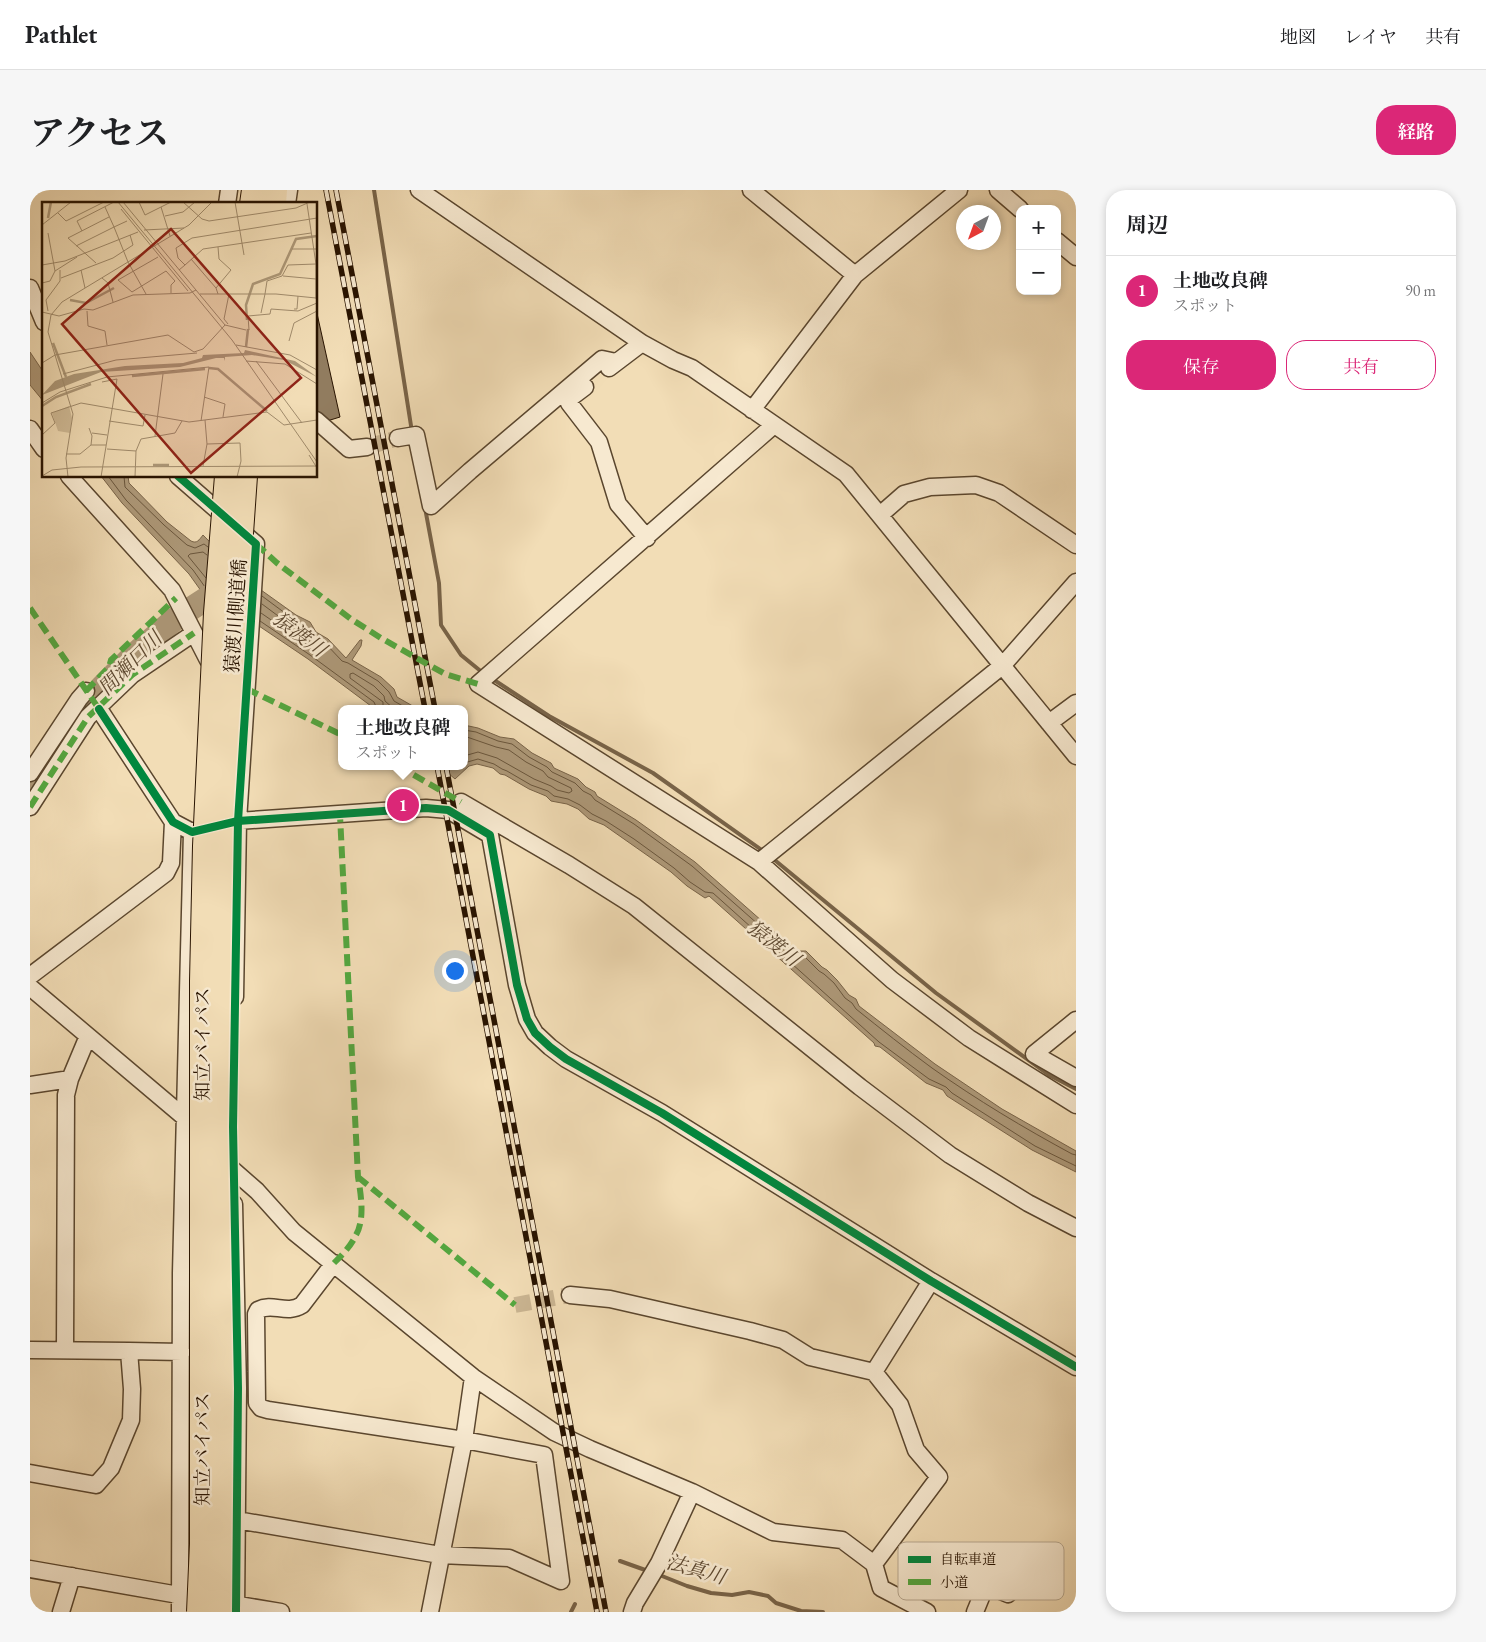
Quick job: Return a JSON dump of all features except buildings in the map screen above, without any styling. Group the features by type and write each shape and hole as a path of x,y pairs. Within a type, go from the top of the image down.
{"highway":[{"name":"知立バイパス","path":"199,1612 202,1544 202,981 204,875 216,613 227,478"},
{"name":"知立バイパス","path":"231,1610 221,1534 224,851 228,719 245,478"}],"street":[{"path":"418,190 642,343 673,360 689,366 846,474 1076,756"},
{"path":"751,190 855,275"},
{"path":"752,410 855,275 959,190"},
{"path":"998,190 1016,206"},
{"path":"1061,244 1076,257"},
{"path":"30,288 42,317"},
{"path":"642,343 569,399 569,403 599,442 618,504 647,538"},
{"path":"398,438 416,436 431,506 477,464 602,359 616,362"},
{"path":"318,422 349,449 367,447"},
{"path":"774,425 478,684 759,862 900,985 969,1038 1076,1105"},
{"path":"30,429 42,446"},
{"path":"71,478 172,590 208,660 247,689"},
{"path":"180,478 196,493"},
{"path":"196,493 198,478"},
{"path":"880,515 904,494 930,487 976,485 1000,493 1076,545"},
{"name":"猿渡川側道橋","path":"196,493 256,544 238,821 233,1127 238,1388 237,1520 231,1610"},
{"path":"759,862 1002,666 1076,582"},
{"path":"30,807 88,717 99,709 132,675 194,633"},
{"path":"30,773 86,691"},
{"path":"1049,723 1076,703"},
{"path":"99,709 173,822 192,832 238,821 426,808 448,810 490,835 570,865"},
{"path":"461,802 570,865 634,906 860,1087 950,1155 1028,1203 1076,1228"},
{"path":"30,976 166,873 171,863 173,822"},
{"path":"180,1612 181,1273 192,832"},
{"path":"490,835 518,985 527,1019 535,1033 550,1047 566,1059 662,1113 931,1281 1076,1367"},
{"path":"30,987 184,1117 233,1127"},
{"path":"1076,1020 1034,1054 1076,1078"},
{"path":"65,1350 66,1095 70,1079 88,1036"},
{"path":"30,1085 70,1079"},
{"path":"184,1158 233,1170 257,1191 294,1232 473,1377 554,1432 692,1492 773,1532 842,1540 874,1564 880,1588 898,1597"},
{"path":"237,1520 440,1555 509,1558 561,1581 544,1455 464,1440 268,1410 261,1408 257,1403 256,1314 258,1310 264,1307 296,1309 302,1305 334,1263"},
{"path":"874,1372 931,1281"},
{"path":"570,1295 610,1298 750,1331 783,1340 810,1357 874,1372 900,1405 916,1450 939,1476 874,1564"},
{"path":"30,1350 182,1352"},
{"path":"30,1473 96,1485 111,1468 131,1420 132,1389 129,1351"},
{"path":"430,1612 464,1440 473,1377"},
{"path":"632,1612 635,1603 659,1563 692,1492"},
{"path":"30,1569 180,1595 231,1610 282,1612"},
{"path":"61,1612 72,1576"},
{"path":"904,1600 927,1612"},
{"path":"975,1612 980,1600"}],"water":[{"path":"30,352 42,370 42,400 30,385"},
{"name":"猿渡川","path":"103,478 128,478 129,483 167,522 193,542 198,541 203,535 247,580 296,615 310,622 316,632 328,639 346,658 362,640 361,646 352,660 381,677 394,689 397,697 411,705 370,705 308,659 259,626 224,592 204,605 200,599 204,595 189,574 122,503"},
{"name":"猿渡川","path":"468,726 500,737 514,739 532,753 551,763 554,768 578,779 595,792 597,796 636,820 695,862 796,951 806,951 837,980 849,995 856,999 859,1006 935,1064 1002,1109 1076,1151 1076,1172 1032,1150 947,1096 943,1090 926,1083 880,1047 875,1046 874,1043 709,896 705,898 687,886 671,872 604,825 589,819 578,809 567,804 551,801 546,796 500,774 493,768 477,764 469,766"},
{"path":"445,770 465,770 455,779"}],"waterway":[{"path":"374,190 412,432"},
{"path":"425,508 439,583 441,625 461,655 483,673"},
{"name":"間瀬口川","path":"30,789 102,687 135,654 175,619 229,584"},
{"path":"491,678 549,716 653,773 766,853"},
{"path":"771,857 936,993 1049,1075 1076,1089"},
{"name":"法真川","path":"620,1561 648,1571"},
{"name":"法真川","path":"657,1574 711,1593 732,1595 749,1592 768,1596 776,1603 801,1611 823,1612"},
{"name":"法真川","path":"571,1612 575,1604"}],"tunnel":[{"path":"367,447 398,438"},
{"path":"515,1305 570,1295"}],"railway":[{"path":"326,190 424,705"},
{"path":"336,190 434,705"},
{"path":"438,770 597,1612"},
{"path":"447,770 606,1612"}],"marked path":[{"path":"256,544 277,563 351,619 381,638 445,674 478,684"},
{"path":"86,691 109,667 111,660 176,598"},
{"path":"30,608 99,709"},
{"path":"30,807 88,717 132,675 194,633"},
{"path":"247,689 338,733"},
{"path":"405,770 461,802"},
{"path":"334,1263 349,1247 356,1235 361,1222 362,1207 358,1177 340,815"},
{"path":"358,1177 515,1305"}],"cycle path":[{"path":"180,478 256,544 238,821 233,1127 238,1388 236,1612"},
{"path":"99,709 173,822 192,832 238,821 426,808 448,810 490,835 517,985 527,1019 535,1033 550,1047 566,1059 662,1113 931,1281 1076,1367"}],"place":[{"name":"土地改良碑","path":"403,805"}]}
